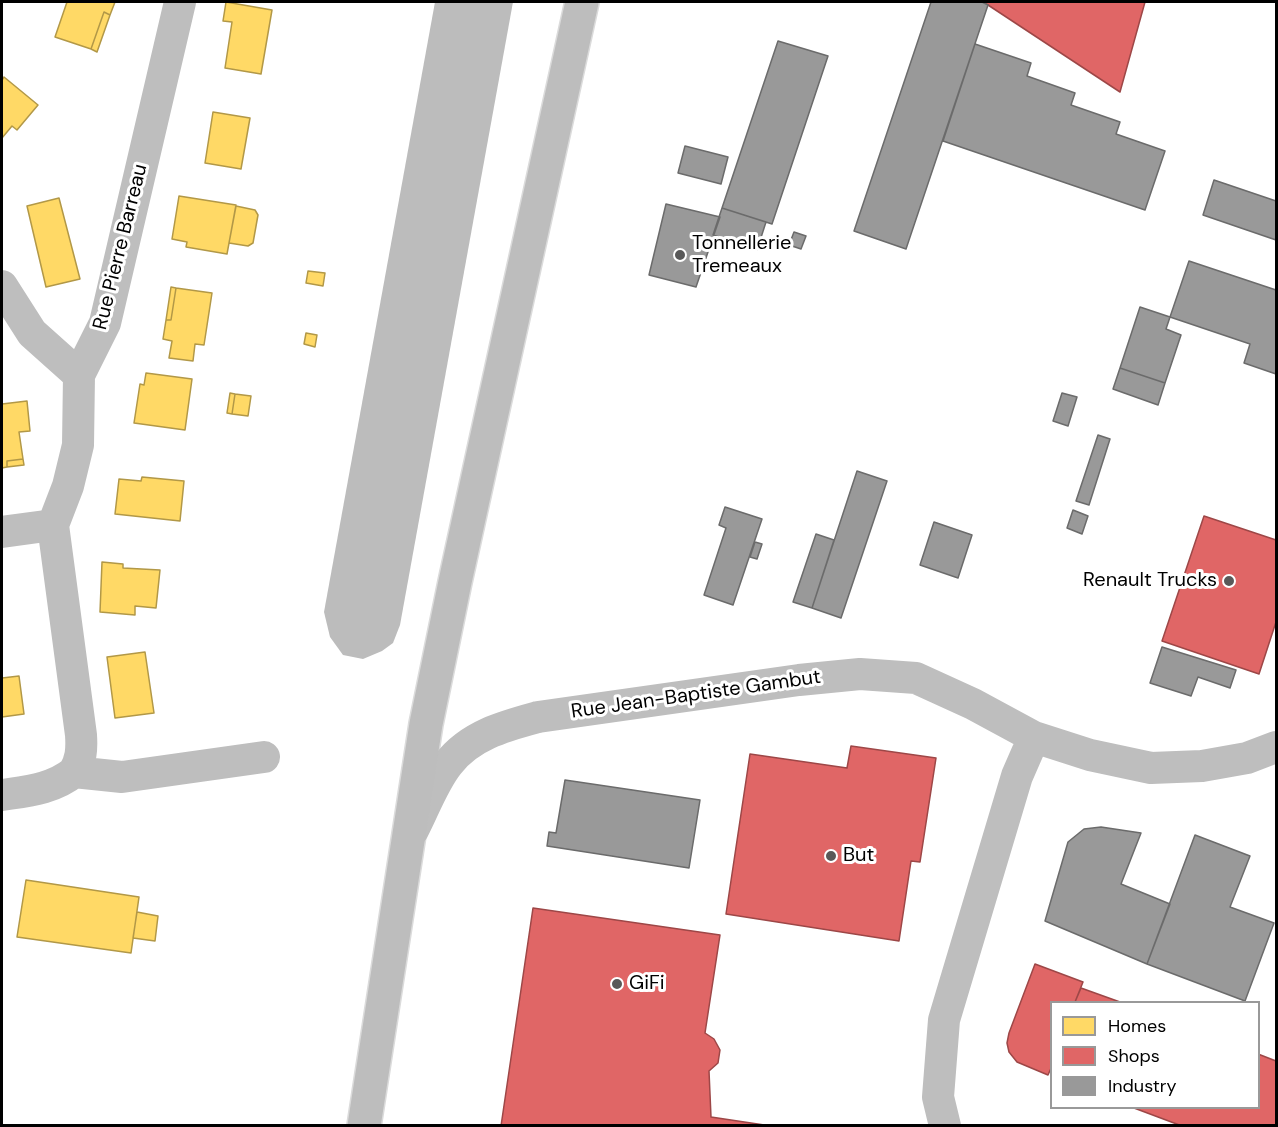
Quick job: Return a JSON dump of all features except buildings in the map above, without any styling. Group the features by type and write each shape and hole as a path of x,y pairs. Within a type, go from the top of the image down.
{"main road":[{"path":"364,1125 426,724 582,2"}],"street":[{"name":"Rue Pierre Barreau","path":"74,772 80,762 81,735 53,525 68,486 78,445 79,375 105,322 180,2"},
{"path":"2,286 32,333 79,375"},
{"path":"2,532 53,525"},
{"name":"Rue Jean-Baptiste Gambut","path":"406,844 440,776 449,763 462,749 500,728 538,717 799,680 860,674 916,678 973,704 1034,737 1090,755 1151,768 1202,766 1247,758 1276,747"},
{"path":"945,1125 938,1097 944,1020 1017,776 1034,737"},
{"path":"2,795 39,790 63,782 74,772 122,777 264,757"}],"shaded area":[{"path":"435,2 513,2 400,625 393,643 382,651 363,659 343,655 330,637 324,612"}],"place":[{"name":"Tonnellerie Tremeaux","path":"680,255"},
{"name":"Renault Trucks","path":"1229,581"},
{"name":"But","path":"831,856"},
{"name":"GiFi","path":"617,984"}]}
